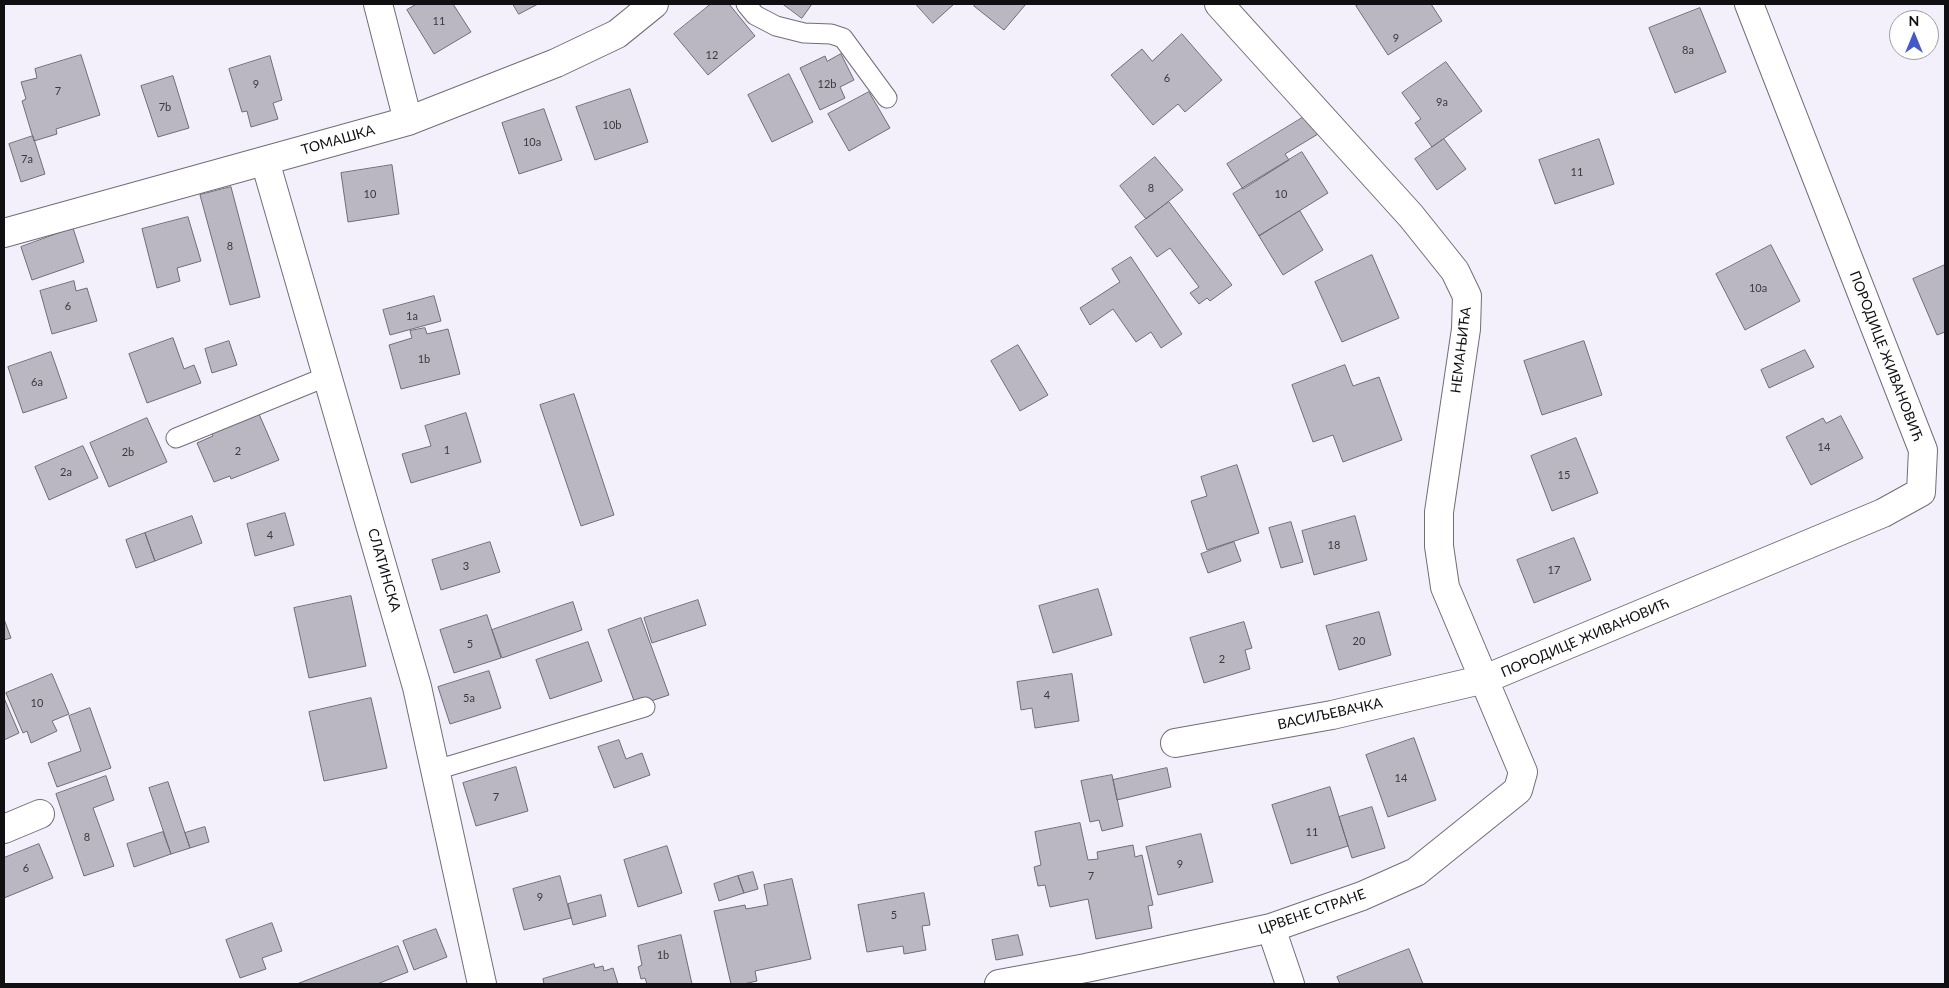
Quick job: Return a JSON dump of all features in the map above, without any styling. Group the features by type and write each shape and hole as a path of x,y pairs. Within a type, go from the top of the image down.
{"street":[{"path":"378,4 408,121"},
{"name":"ТОМАШКА","path":"4,233 408,121 556,63 617,34 654,4"},
{"name":"НЕМАЊИЋА","path":"1219,4 1411,216 1455,270 1467,296 1466,329 1439,512 1439,546 1445,587 1523,772"},
{"name":"ПОРОДИЦЕ ЖИВАНОВИЋ","path":"1485,679 1883,513 1922,492 1923,450 1749,4"},
{"name":"СЛАТИНСКА","path":"265,161 417,687 482,984"},
{"name":"ВАСИЉЕВАЧКА","path":"1175,743 1332,715 1485,679"},
{"name":"ЦРВЕНЕ СТРАНЕ","path":"999,984 1086,968 1271,928 1362,896 1416,872 1518,790 1523,772"},
{"path":"4,829 40,814"},
{"path":"1271,928 1290,984"}],"lane":[{"path":"746,4 755,15 776,26 804,33 831,34 843,38 887,98"},
{"path":"176,438 328,376"},
{"path":"436,770 645,707"}],"building":[{"path":"417,4 453,4 471,32 434,54 407,10"},
{"path":"513,4 538,4 519,14"},
{"path":"711,4 729,4 755,36 708,75 674,34"},
{"path":"783,4 812,4 802,18"},
{"path":"916,4 954,4 933,23"},
{"path":"976,4 1026,4 1004,30 974,6"},
{"path":"1360,4 1431,4 1442,21 1388,55 1356,6"},
{"path":"1700,8 1726,72 1675,93 1649,28"},
{"path":"1182,34 1222,80 1185,112 1178,104 1153,125 1111,75 1142,49 1152,61"},
{"path":"841,54 854,80 840,87 845,98 820,110 800,68 825,56 827,61"},
{"path":"81,55 100,115 56,129 57,134 34,141 22,101 26,99 21,82 37,78 35,69"},
{"path":"270,56 282,100 273,103 278,119 251,127 247,111 242,112 229,69"},
{"path":"1446,62 1482,111 1432,147 1415,123 1421,119 1402,93"},
{"path":"789,74 813,122 772,142 748,95"},
{"path":"173,76 189,128 158,137 141,86"},
{"path":"630,89 648,142 595,160 576,107"},
{"path":"869,92 890,128 849,151 828,114"},
{"path":"544,109 562,160 519,174 502,123"},
{"path":"1307,115 1318,134 1285,154 1289,160 1243,189 1227,164"},
{"path":"33,136 45,174 21,182 9,144"},
{"path":"1444,139 1466,169 1437,190 1415,159"},
{"path":"1599,139 1614,184 1555,204 1539,160"},
{"path":"1302,152 1328,193 1259,236 1233,194"},
{"path":"1155,157 1183,190 1146,219 1120,186"},
{"path":"392,165 399,214 348,222 341,173"},
{"path":"231,187 260,297 230,305 200,195"},
{"path":"1169,202 1232,285 1210,301 1207,298 1199,304 1190,293 1199,287 1170,248 1157,257 1135,227"},
{"path":"1300,211 1323,250 1283,275 1259,236"},
{"path":"188,217 201,261 177,268 180,281 157,288 142,229"},
{"path":"73,228 84,262 32,280 21,247"},
{"path":"1771,245 1800,301 1745,330 1716,274"},
{"path":"1372,255 1399,318 1342,342 1315,282"},
{"path":"1131,257 1182,334 1161,348 1151,332 1136,342 1113,309 1090,325 1080,308 1120,282 1112,269"},
{"path":"1945,265 1945,332 1937,335 1913,279"},
{"path":"74,281 76,291 87,288 97,321 52,334 40,291"},
{"path":"434,296 441,321 390,335 383,310"},
{"path":"425,328 427,334 448,329 460,374 401,389 389,345 412,338 410,331"},
{"path":"173,338 184,369 194,365 201,383 147,403 129,354"},
{"path":"229,341 237,365 212,373 205,349"},
{"path":"1584,341 1602,395 1542,415 1524,361"},
{"path":"1018,345 1048,395 1020,411 991,361"},
{"path":"1805,350 1814,367 1769,388 1761,370"},
{"path":"51,352 67,398 23,413 8,367"},
{"path":"1345,365 1353,386 1379,377 1402,440 1343,462 1333,435 1313,442 1292,385"},
{"path":"574,394 614,515 581,526 540,405"},
{"path":"466,413 481,462 411,483 402,454 431,446 425,426"},
{"path":"259,414 279,460 231,479 230,476 214,482 197,443 213,436 212,433"},
{"path":"1841,416 1863,458 1811,485 1786,437 1823,418 1826,423"},
{"path":"147,418 167,462 109,487 90,443"},
{"path":"1576,438 1598,493 1552,511 1531,456"},
{"path":"83,446 98,478 49,500 35,467"},
{"path":"1237,465 1259,533 1207,550 1191,501 1207,496 1201,477"},
{"path":"285,513 294,545 255,556 247,524"},
{"path":"192,516 202,543 155,561 145,533"},
{"path":"1355,516 1367,560 1314,575 1302,531"},
{"path":"1291,522 1303,562 1281,568 1269,528"},
{"path":"145,533 155,561 136,568 126,540"},
{"path":"1574,538 1591,580 1534,603 1517,560"},
{"path":"490,542 500,572 441,590 432,560"},
{"path":"1234,542 1241,561 1208,573 1201,554"},
{"path":"1098,589 1112,635 1053,653 1039,606"},
{"path":"351,596 366,666 309,678 294,608"},
{"path":"698,600 706,625 652,643 644,618"},
{"path":"573,602 582,630 502,658 492,630"},
{"path":"1379,612 1391,655 1339,670 1326,626"},
{"path":"487,615 501,658 454,673 440,630"},
{"path":"641,618 669,695 636,706 608,630"},
{"path":"4,619 11,638 4,640"},
{"path":"1244,622 1252,648 1245,650 1250,669 1204,683 1190,638"},
{"path":"588,642 602,681 550,699 536,660"},
{"path":"489,671 501,708 450,724 438,687"},
{"path":"52,674 69,714 52,721 57,731 31,743 27,731 23,733 6,693"},
{"path":"1072,674 1079,721 1035,728 1032,708 1021,710 1017,682"},
{"path":"4,698 19,733 4,740"},
{"path":"371,698 387,768 324,781 309,712"},
{"path":"90,708 111,768 57,787 48,763 81,751 69,716"},
{"path":"1414,738 1436,800 1388,817 1366,755"},
{"path":"619,740 626,759 642,753 650,775 614,788 598,747"},
{"path":"516,767 528,811 476,826 463,783"},
{"path":"1167,768 1171,787 1117,800 1113,780"},
{"path":"1112,775 1123,826 1102,831 1099,820 1090,822 1081,781"},
{"path":"106,776 114,800 93,808 114,866 84,876 56,794"},
{"path":"168,782 190,848 171,854 149,788"},
{"path":"1330,787 1348,846 1291,864 1272,805"},
{"path":"1372,807 1385,848 1352,858 1339,817"},
{"path":"1080,823 1088,860 1098,859 1097,852 1133,845 1135,857 1142,855 1153,905 1148,906 1152,928 1096,939 1088,899 1050,907 1045,885 1038,886 1034,867 1041,865 1035,832"},
{"path":"205,827 209,842 190,848 185,833"},
{"path":"163,832 171,854 134,867 127,844"},
{"path":"1201,834 1213,882 1158,895 1146,847"},
{"path":"39,844 53,878 4,898 4,858"},
{"path":"667,846 682,893 638,907 624,860"},
{"path":"753,872 758,889 744,893 738,876"},
{"path":"560,876 571,918 524,930 513,889"},
{"path":"738,876 744,893 719,901 714,884"},
{"path":"792,879 811,959 755,971 757,981 731,984 714,911 745,905 746,909 768,905 764,885"},
{"path":"924,893 930,925 922,926 926,950 904,954 903,946 867,952 858,905"},
{"path":"601,895 606,916 573,925 568,904"},
{"path":"272,923 282,951 262,958 266,969 240,978 226,940"},
{"path":"436,929 447,957 414,970 403,941"},
{"path":"681,935 692,984 647,984 645,978 641,979 638,967 642,965 638,946"},
{"path":"1018,935 1023,955 996,960 992,940"},
{"path":"398,946 408,972 377,984 297,984"},
{"path":"1409,949 1423,984 1340,984 1337,977"},
{"path":"594,964 595,968 603,966 604,971 613,968 618,984 544,984 543,979"}]}
